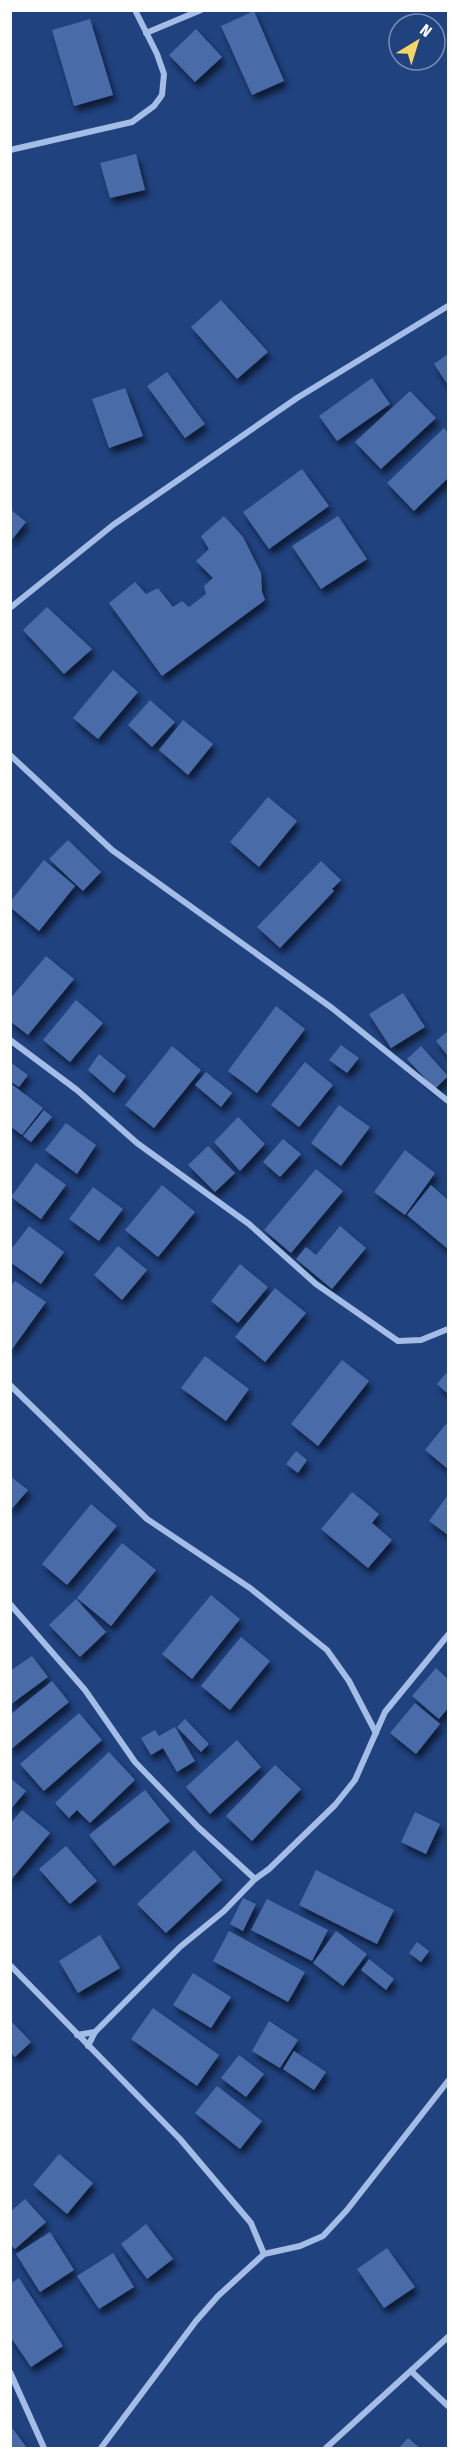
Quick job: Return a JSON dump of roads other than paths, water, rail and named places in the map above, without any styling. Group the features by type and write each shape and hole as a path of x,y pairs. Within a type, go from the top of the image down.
{"street":[{"path":"10,150 132,122 154,106 162,95 164,74 157,54 135,10"},
{"path":"146,33 201,10"},
{"path":"10,608 113,525 297,398 448,306"},
{"path":"10,755 112,850 332,1008 448,1101"},
{"path":"10,1040 77,1090 137,1143 249,1224 316,1284 398,1341 421,1340 448,1329"},
{"path":"10,1385 147,1519 250,1588 327,1650 349,1681 376,1733"},
{"path":"10,1604 85,1690 135,1762 198,1827 255,1879"},
{"path":"88,2046 95,2032 180,1947 224,1911 335,1805 355,1780 385,1712 448,1635"},
{"path":"10,1965 187,2148 250,2223 264,2254"},
{"path":"77,2035 95,2032"},
{"path":"101,2448 196,2321 218,2296 264,2254 300,2246 323,2236 347,2210 448,2081"},
{"path":"326,2448 448,2337"},
{"path":"411,2371 448,2406"},
{"path":"10,2372 44,2448"}]}
